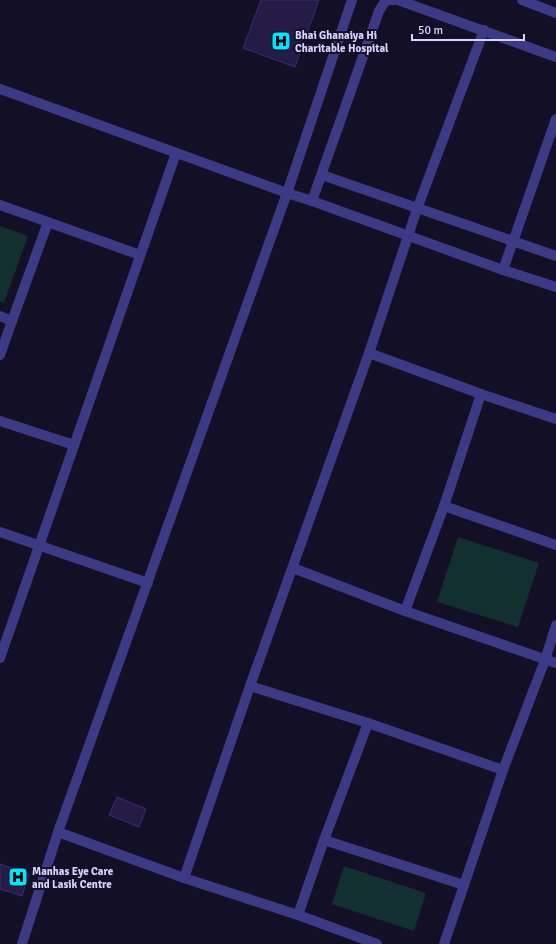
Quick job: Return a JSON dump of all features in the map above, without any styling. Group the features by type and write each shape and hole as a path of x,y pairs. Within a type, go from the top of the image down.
{"street":[{"path":"22,944 58,832 287,193 352,0"},
{"path":"312,201 379,10 386,0 394,0"},
{"path":"398,0 556,57"},
{"path":"522,0 556,13"},
{"path":"184,878 250,686 369,354 418,209 484,30"},
{"path":"0,89 503,270 556,287"},
{"path":"503,270 556,119"},
{"path":"1,651 176,153"},
{"path":"322,175 556,256"},
{"path":"0,205 140,255"},
{"path":"0,355 48,222"},
{"path":"0,316 12,321"},
{"path":"369,354 556,419"},
{"path":"406,611 444,506 481,394"},
{"path":"0,421 74,445"},
{"path":"444,506 556,545"},
{"path":"0,532 148,583"},
{"path":"293,568 406,611 556,663"},
{"path":"444,944 503,770 545,660 556,625"},
{"path":"250,686 368,723 503,770"},
{"path":"298,915 324,840 368,723"},
{"path":"58,832 184,878 298,915 377,944"},
{"path":"324,840 464,884"}],"green space":[{"path":"0,226 28,236 4,303 0,301"},
{"path":"458,537 539,563 518,627 437,602"},
{"path":"344,866 426,893 414,931 332,904"}],"building":[{"path":"261,0 319,0 295,67 243,48"},
{"path":"117,797 146,809 139,827 109,815"},
{"path":"0,864 29,874 22,896 0,889"}],"place":[{"name":"Bhai Ghanaiya Hi Charitable Hospital","path":"281,41"},
{"name":"Manhas Eye Care and Lasik Centre","path":"18,877"}]}
